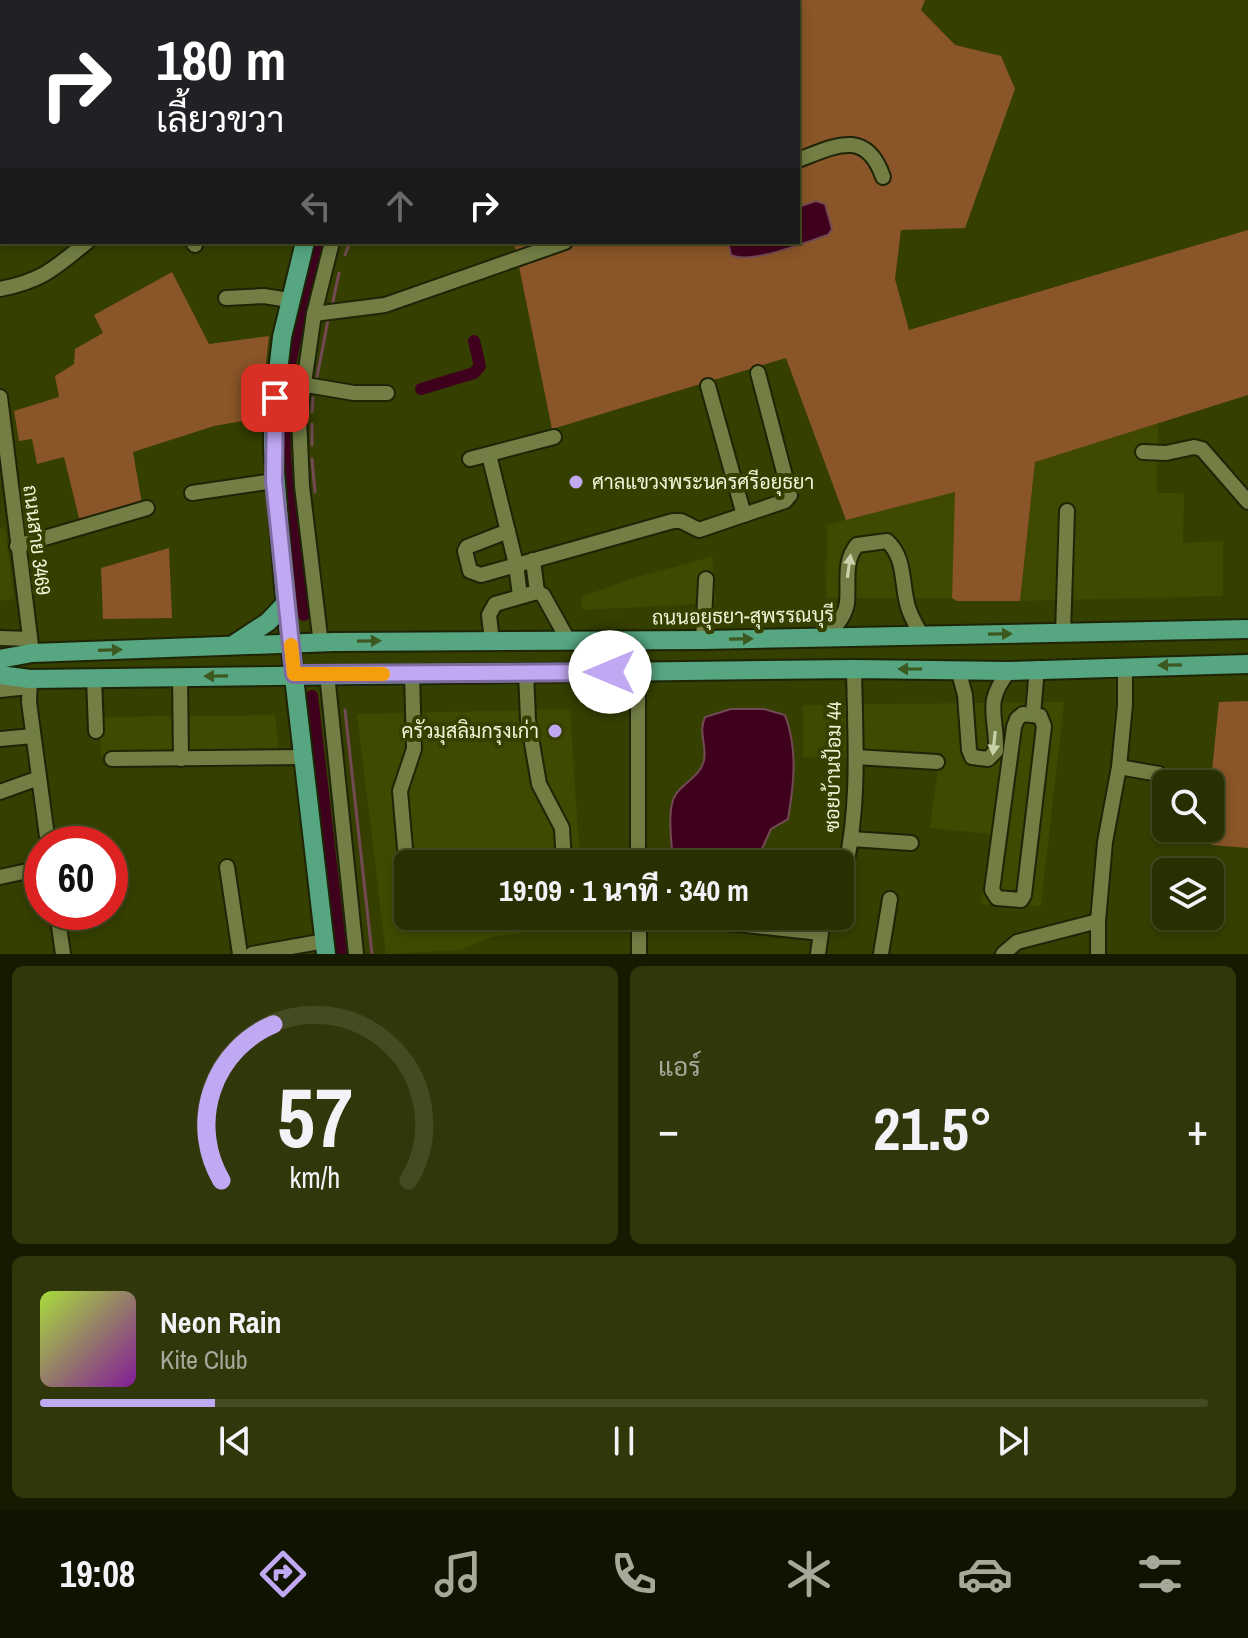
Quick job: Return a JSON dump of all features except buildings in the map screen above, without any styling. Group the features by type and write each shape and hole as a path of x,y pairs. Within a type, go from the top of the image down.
{"main road":[{"path":"304,244 289,300 291,383 274,481 326,948"},
{"path":"286,603 296,620 327,639"},
{"path":"234,645 268,622 286,603"},
{"name":"ถนนอยุธยา-สุพรรณบุรี","path":"0,659 31,646 234,645 327,639 703,640 1248,629"},
{"path":"1063,633 1063,668"},
{"path":"0,675 30,683 94,678 294,674 854,669 1009,671 1248,664"}],"street":[{"path":"800,159 840,144 855,144 877,160 883,177"},
{"path":"0,289 28,283 48,274 85,244"},
{"path":"327,639 302,486 287,417 291,383 314,314 332,244"},
{"path":"314,314 385,305 559,244"},
{"path":"226,298 264,296 289,300"},
{"path":"508,531 472,543 465,551 470,571 481,575 673,521 681,521 699,530 778,505 790,495 758,373"},
{"path":"291,383 354,393 387,393"},
{"path":"708,386 744,515"},
{"name":"ถนนสาย 3469","path":"0,397 8,525 17,546 31,646"},
{"path":"470,459 554,437"},
{"path":"1143,452 1166,453 1194,447 1202,449 1248,502"},
{"path":"489,455 516,564 520,596"},
{"path":"192,493 274,481"},
{"path":"17,546 147,508"},
{"path":"1063,633 1067,511"},
{"path":"827,637 842,619 847,604 850,553 857,545 887,541 900,558 908,606 922,636"},
{"path":"533,560 537,592"},
{"path":"703,640 706,579"},
{"path":"492,641 489,615 495,604 537,592 543,595 568,640"},
{"path":"0,638 31,646"},
{"path":"1098,954 1105,842 1119,767 1125,705 1125,666"},
{"path":"1033,714 1037,668"},
{"name":"ซอยบ้านป้อม 44","path":"849,850 856,757 854,669"},
{"path":"958,669 965,695 969,750 976,759 988,759 996,751 992,703 998,685 1009,671"},
{"path":"526,672 528,720 539,784 562,828 563,850"},
{"path":"638,672 638,850"},
{"path":"405,850 400,791 414,749 412,673"},
{"path":"327,674 356,954"},
{"path":"180,676 181,759"},
{"path":"94,678 96,731"},
{"path":"0,690 30,683 33,736 46,826"},
{"path":"1023,714 1033,714 1040,716 1044,726 1024,895 1021,900 997,898 992,890 1014,727 1023,714"},
{"path":"0,739 33,736"},
{"path":"112,759 304,757"},
{"path":"856,757 937,762"},
{"path":"1119,767 1152,773"},
{"path":"0,792 39,778"},
{"path":"851,839 911,843"},
{"path":"227,867 240,954"},
{"path":"0,877 24,872"},
{"path":"881,954 890,899"},
{"path":"1003,954 1017,942 1098,921"},
{"path":"60,930 63,954"},
{"path":"639,930 639,954"},
{"path":"793,930 821,933"},
{"path":"818,954 821,930"},
{"path":"252,954 326,948"}],"shaded area":[{"path":"800,0 925,0 921,10 955,45 1001,56 1015,89 965,228 901,230 895,279 909,330 1248,230 1248,395 1035,462 1020,601 957,601 952,598 955,492 846,520 786,358 552,429 514,244 728,244 731,255 751,257 828,236 832,229 816,201 800,206"},
{"path":"816,201 825,204 832,229 828,235 792,247 764,255 731,255 728,244 800,244 800,206"},
{"path":"172,272 209,344 269,336 260,418 214,426 133,452 142,504 80,522 64,457 37,464 32,439 19,441 14,411 59,397 55,376 74,364 75,349 103,333 94,315"},
{"path":"1158,423 1157,493 1184,493 1183,543 1223,541 1223,596 1020,601 1035,462"},
{"path":"956,491 952,598 826,598 827,525"},
{"path":"0,528 5,528 14,599 0,601"},
{"path":"169,548 172,618 103,619 101,568"},
{"path":"712,557 716,603 583,610 581,597 637,577"},
{"path":"1248,701 1248,848 1211,845 1211,842 1224,842 1224,770 1212,770 1219,702"},
{"path":"1064,702 1041,906 981,904 991,834 930,828 939,761 803,757 803,705"},
{"path":"570,709 579,850 394,850 394,930 542,930 492,937 460,950 386,954 357,714"},
{"path":"731,709 764,709 785,715 792,741 794,767 788,819 771,829 761,850 672,850 671,808 676,794 702,766 705,717"},
{"path":"275,715 279,751 101,755 99,717"}],"waterway":[{"path":"304,615 287,484 285,405 294,344 319,244"},
{"path":"345,255 349,244"},
{"path":"332,306 339,273"},
{"path":"316,382 328,320"},
{"path":"421,389 474,373 480,366 474,341"},
{"path":"312,412 313,398"},
{"path":"312,424 312,445"},
{"path":"312,459 315,492"},
{"path":"312,696 341,954"},
{"path":"345,710 372,954"}],"slow traffic":[{"path":"291,645 294,674 383,674"}],"place":[{"name":"ศาลแขวงพระนครศรีอยุธยา","path":"576,482"},
{"name":"ครัวมุสลิมกรุงเก่า","path":"555,731"}],"route":[{"path":"275,398 274,481 294,674 610,672"}]}
